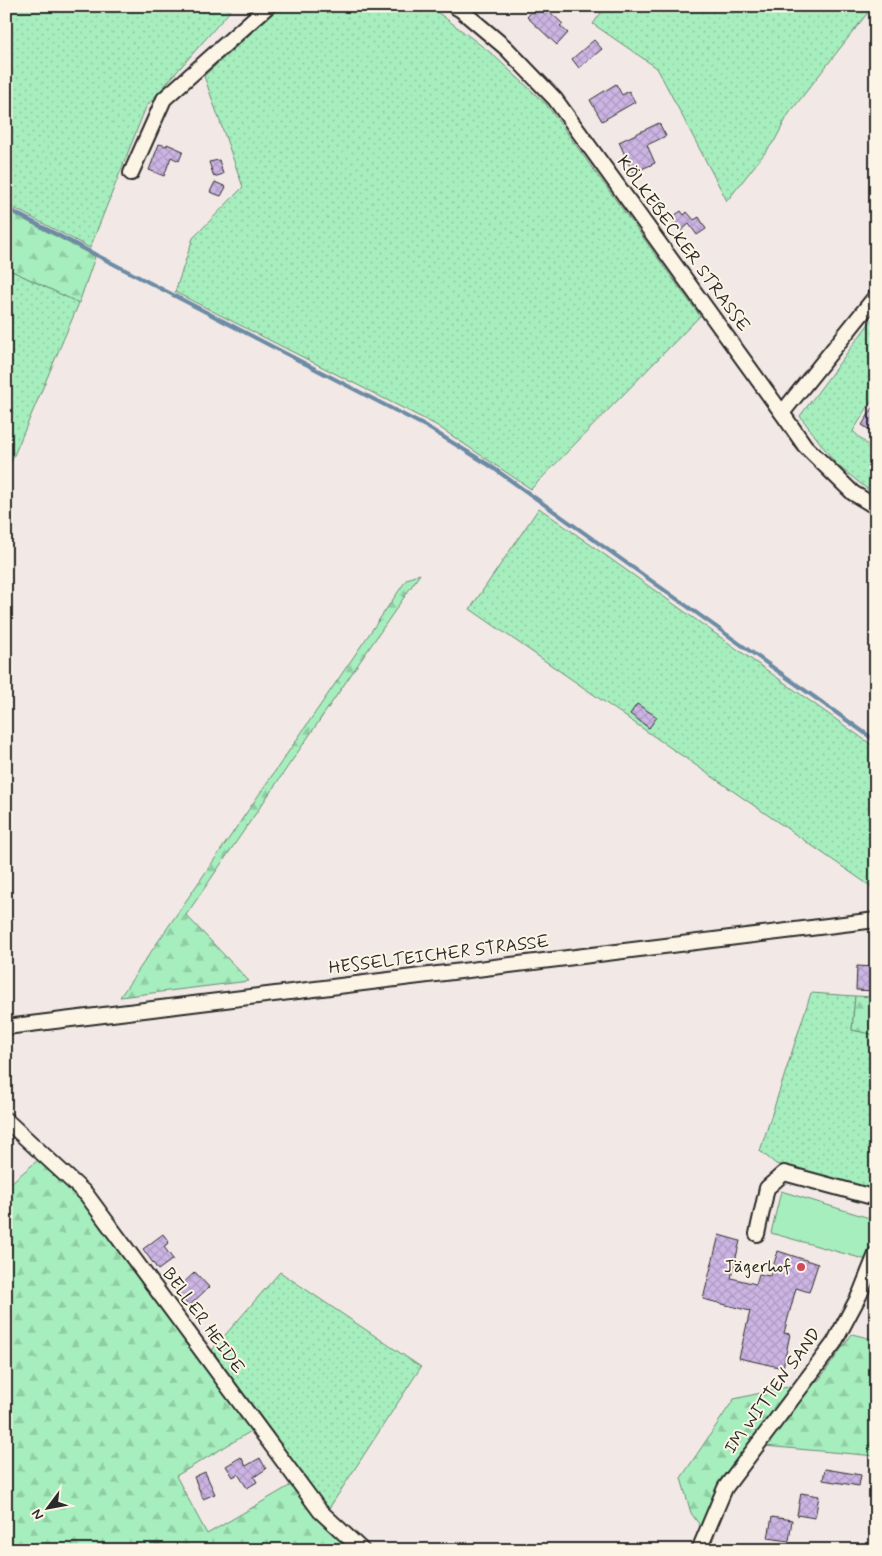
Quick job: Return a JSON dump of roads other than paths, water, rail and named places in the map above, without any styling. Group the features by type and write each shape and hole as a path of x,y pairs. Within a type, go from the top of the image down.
{"street":[{"path":"131,173 164,99 268,6"},
{"name":"KÖLKEBECKER STRASSE","path":"454,6 506,48 555,99 805,446 853,493 876,507"},
{"path":"782,413 876,296"},
{"name":"HESSELTEICHER STRASSE","path":"6,1027 876,920"},
{"name":"BELLER HEIDE","path":"6,1120 86,1194 320,1511 362,1550"},
{"path":"757,1234 767,1188 784,1173 876,1198"},
{"name":"IM WITTEN SAND","path":"699,1550 725,1488 834,1343 860,1294 876,1254"}],"waterway":[{"path":"6,208 427,427 489,465 876,741"}],"place":[{"name":"Jägerhof","path":"801,1267"}]}
